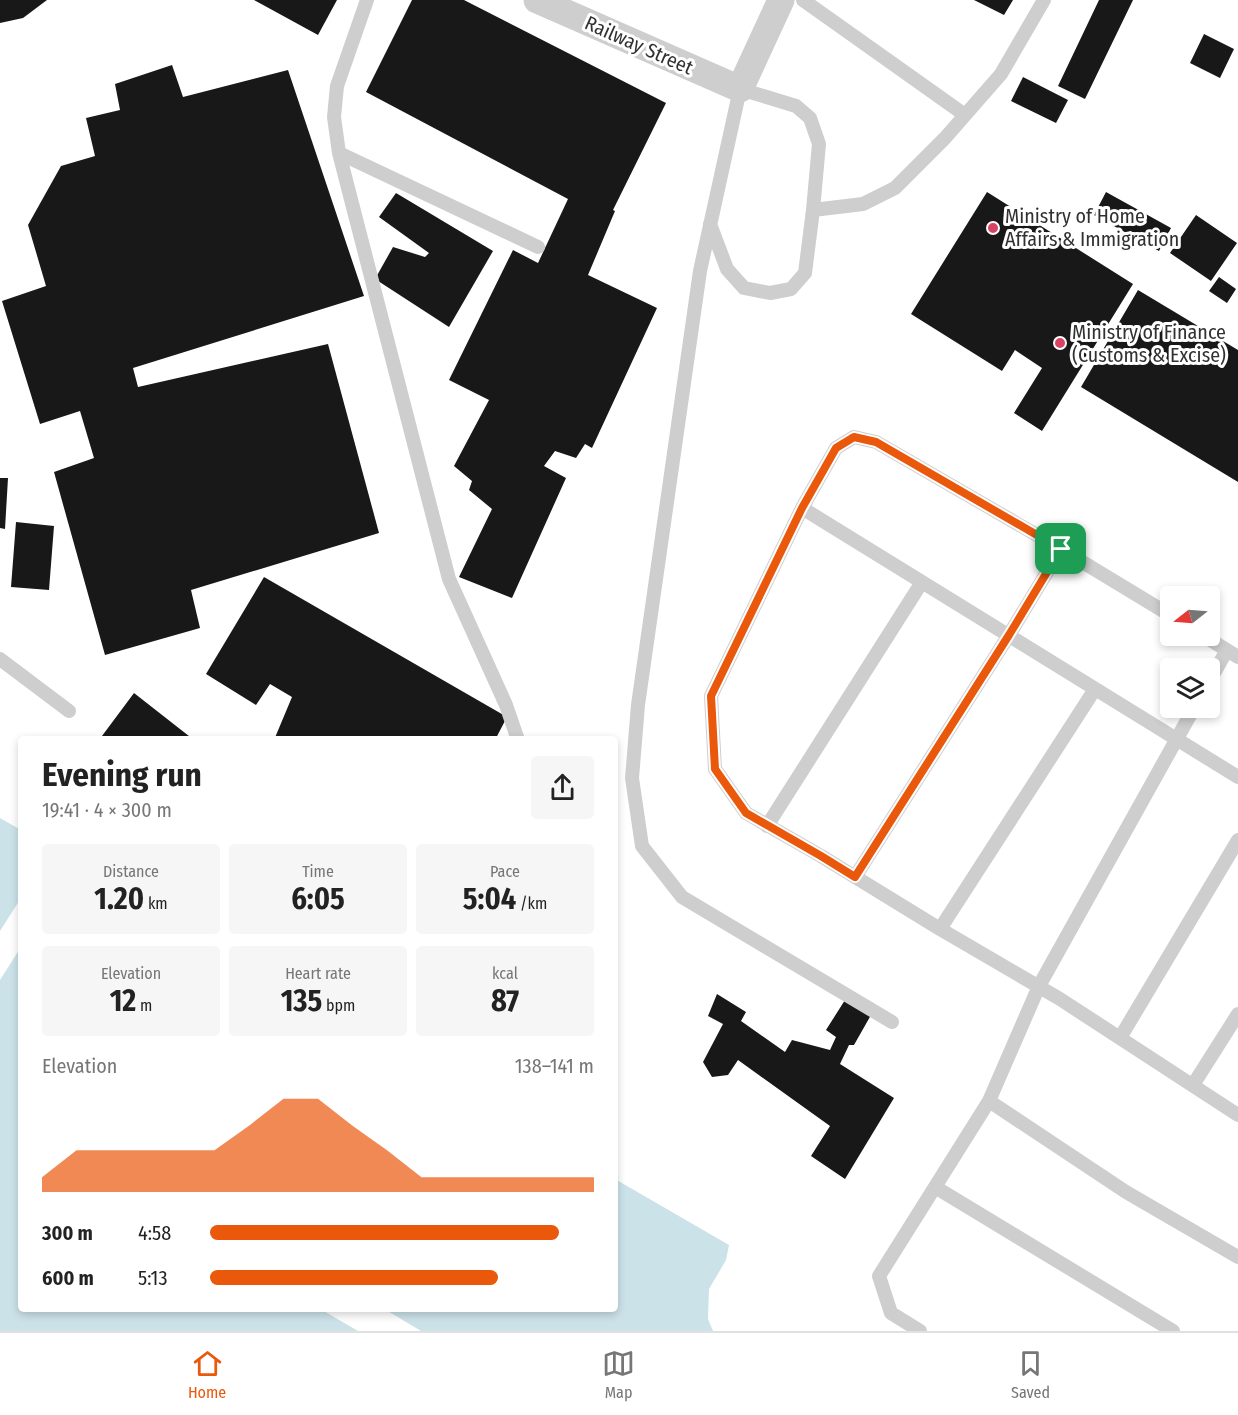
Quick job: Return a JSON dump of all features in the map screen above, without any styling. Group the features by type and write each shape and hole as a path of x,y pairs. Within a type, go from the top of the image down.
{"street":[{"name":"Railway Street","path":"537,0 740,89"},
{"path":"740,89 780,0"}],"lane":[{"path":"367,0 337,86 334,117 339,153 449,579 506,705 517,736"},
{"path":"803,0 965,115"},
{"path":"813,210 862,204 895,188 945,138 1001,74 1044,0"},
{"path":"710,224 727,269 744,288 770,293 791,289 804,273 819,144 810,118 796,106 740,89 710,224 700,271 638,705 632,778 642,846 682,897 892,1022"},
{"path":"339,153 538,248"},
{"path":"1160,609 876,442 854,437 836,448 802,508 711,696 715,769 746,813 1039,986 1238,1115"},
{"path":"802,508 1238,777"},
{"path":"855,877 1061,549"},
{"path":"767,826 922,582"},
{"path":"1220,645 1233,653 1220,669"},
{"path":"0,658 69,711"},
{"path":"940,929 1095,689"},
{"path":"920,1331 891,1313 879,1276 989,1101 1039,986 1188,718"},
{"path":"1120,1038 1238,840"},
{"path":"1193,1085 1238,1014"},
{"path":"989,1101 1126,1192 1238,1257"},
{"path":"935,1187 1173,1331"}],"water":[{"path":"0,818 18,828 18,1312 618,1312 618,1181 729,1245 726,1260 709,1289 708,1319 713,1331 0,1331"}],"pier":[{"path":"18,903 18,952 0,980 0,931"},
{"path":"325,1312 389,1312 421,1331 358,1331"}],"building":[{"path":"0,0 47,0 23,18 0,23"},
{"path":"254,0 337,0 318,35"},
{"path":"412,0 464,0 666,103 613,210 615,211 588,275 657,308 592,448 585,444 576,458 555,451 544,466 566,478 512,598 459,577 492,509 469,490 472,481 454,466 489,400 449,380 513,250 538,263 568,199 366,92"},
{"path":"974,0 1013,0 1004,15"},
{"path":"1099,0 1133,0 1085,99 1058,86"},
{"path":"1204,34 1234,49 1220,78 1190,63"},
{"path":"172,65 183,97 288,70 364,296 133,368 138,387 328,344 379,533 191,590 200,628 105,655 54,472 94,458 80,411 40,424 2,301 46,286 28,225 61,166 95,156 86,118 120,110 115,84"},
{"path":"1023,77 1068,100 1056,123 1011,101"},
{"path":"987,192 1133,284 1042,431 1014,413 1042,368 1015,350 1002,371 911,314"},
{"path":"1106,192 1171,228 1159,251 1094,215"},
{"path":"396,193 493,251 449,327 375,279 393,247 425,257 429,253 379,217"},
{"path":"1196,215 1237,243 1211,281 1170,253"},
{"path":"1219,277 1236,289 1227,303 1209,291"},
{"path":"1138,290 1238,350 1238,482 1081,387"},
{"path":"0,478 8,478 5,529 0,528"},
{"path":"16,522 54,526 49,590 11,587"},
{"path":"264,577 507,717 497,736 276,736 292,697 270,684 256,705 206,674"},
{"path":"134,693 189,736 102,736"},
{"path":"717,994 746,1012 741,1021 785,1052 792,1040 830,1050 836,1037 826,1030 845,1000 871,1015 854,1045 849,1045 840,1064 894,1098 845,1179 811,1156 830,1126 738,1060 728,1075 712,1077 703,1062 723,1024 708,1016"}],"place":[{"name":"Ministry of Home Affairs & Immigration","path":"993,228"},
{"name":"Ministry of Finance (Customs & Excise)","path":"1060,343"}],"route":[{"path":"854,437 876,442 1061,549 855,877 746,813 715,769 711,696 802,508 836,448 854,437"}]}
